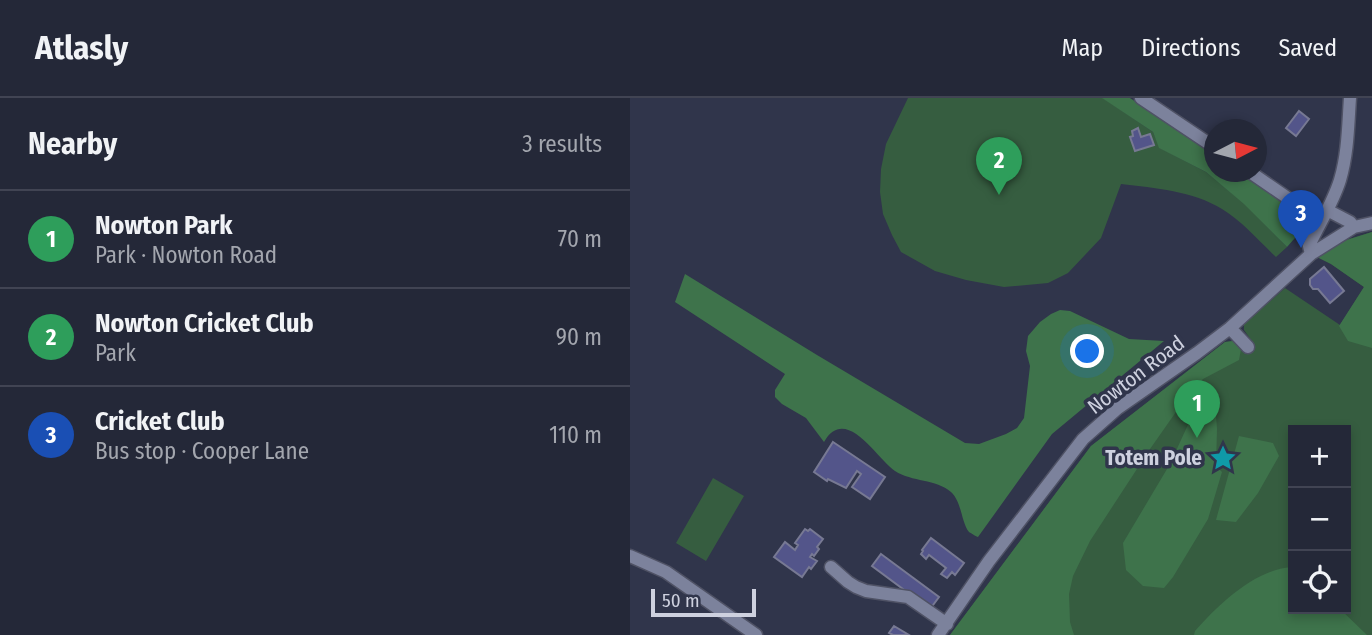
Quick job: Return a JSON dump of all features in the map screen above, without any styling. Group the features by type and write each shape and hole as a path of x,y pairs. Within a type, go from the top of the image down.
{"street":[{"path":"1141,98 1204,140"},
{"path":"1311,254 1310,246 1339,184 1343,169 1348,145 1350,98"},
{"path":"1267,182 1324,215 1350,222 1354,227"},
{"name":"Nowton Road","path":"938,635 989,561 1083,439 1118,408 1230,328 1311,254 1354,227 1372,223"},
{"path":"1230,328 1248,347"},
{"path":"630,556 666,572 756,635"},
{"path":"831,567 848,582 866,591 908,597 947,624"}],"green space":[{"path":"908,98 1103,98 1153,132 1160,148 1204,171 1204,182 1218,182 1244,203 1287,247 1276,257 1229,214 1199,198 1173,191 1121,184 1101,238 1068,273 1048,283 1004,287 966,280 935,271 901,252 883,214 880,192 886,144"},
{"path":"1102,98 1130,98 1204,147 1204,171 1159,148 1153,132"},
{"path":"1218,182 1254,182 1293,209 1301,219 1302,230 1287,247"},
{"path":"1372,232 1372,635 950,635 1091,446 1225,342 1233,341 1242,349 1251,340 1244,330 1244,324 1285,288 1340,325 1364,287 1317,257 1340,242"},
{"path":"1372,232 1372,348 1348,341 1339,326 1364,287 1317,257 1340,242"},
{"path":"685,274 965,443 979,444 1006,434 1017,428 1024,418 1030,366 1026,351 1028,336 1051,314 1060,310 1070,311 1129,339 1164,341 1052,434 978,537 969,532 955,496 945,488 895,471 851,431 842,429 833,432 824,442 806,418 775,397 775,390 785,374 675,302"},
{"path":"1233,341 1241,349 1239,360 1203,379 1190,392 1090,541 1073,576 1069,594 1070,622 1074,635 950,635 1091,446 1225,342"},
{"path":"1207,395 1215,402 1216,466 1222,472 1208,519 1164,588 1143,586 1126,570 1123,543 1170,464 1197,405"},
{"path":"1239,436 1273,443 1279,456 1258,493 1236,522 1216,520"},
{"path":"713,478 744,496 706,561 676,543"},
{"path":"1288,568 1288,614 1345,614 1367,635 1194,635 1204,621 1238,590 1277,570"}],"building":[{"path":"1299,111 1309,119 1296,136 1286,128"},
{"path":"1138,128 1141,137 1150,134 1154,145 1135,151 1130,137 1133,136 1132,131"},
{"path":"1324,267 1344,291 1330,303 1318,289 1313,289 1310,285 1310,279"},
{"path":"833,442 885,477 870,499 852,487 861,474 857,471 846,488 828,479 827,481 814,472"},
{"path":"805,529 810,529 823,539 814,556 812,554 810,557 817,561 802,577 774,557 785,542 795,550 798,545 795,543"},
{"path":"931,538 964,563 955,575 952,572 947,578 941,574 946,568 929,555 926,559 921,554"},
{"path":"881,554 939,597 930,609 872,566"},
{"path":"894,626 909,635 889,633"}],"place":[{"name":"Nowton Cricket Club","path":"999,195"},
{"name":"Cricket Club","path":"1301,248"},
{"name":"Nowton Park","path":"1197,438"},
{"name":"Totem Pole","path":"1223,458"}]}
